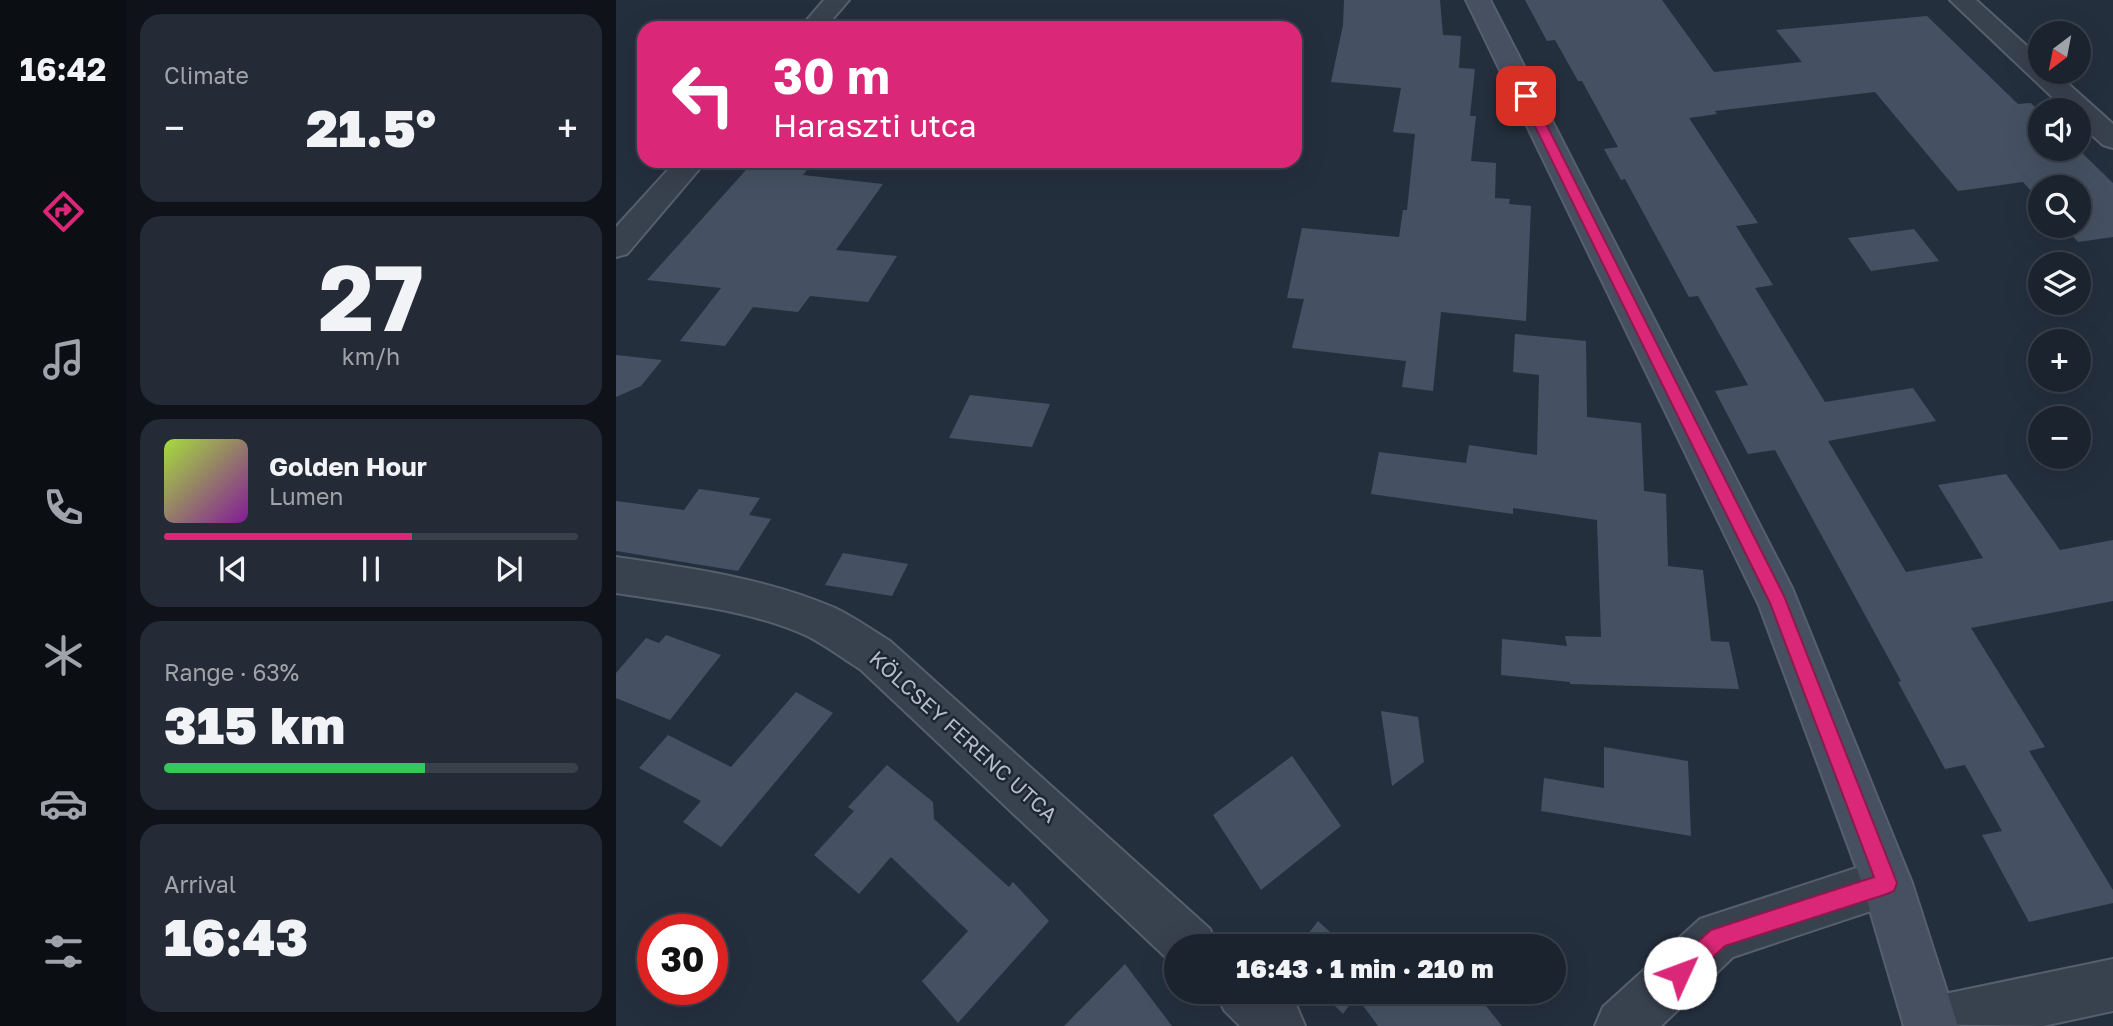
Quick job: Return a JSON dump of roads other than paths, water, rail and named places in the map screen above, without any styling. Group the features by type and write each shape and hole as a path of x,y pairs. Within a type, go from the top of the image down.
{"main road":[{"path":"1478,0 1778,601 1887,883 1931,1025"}],"street":[{"path":"818,21 837,0"},
{"path":"1962,0 2113,139"},
{"path":"616,246 686,168"},
{"name":"KÖLCSEY FERENC UTCA","path":"616,575 707,589 764,603 819,622 875,654 1178,934"},
{"path":"1622,1026 1718,937 1887,883"},
{"path":"1931,1025 2113,985"},
{"path":"1254,1004 1278,1026"}]}
